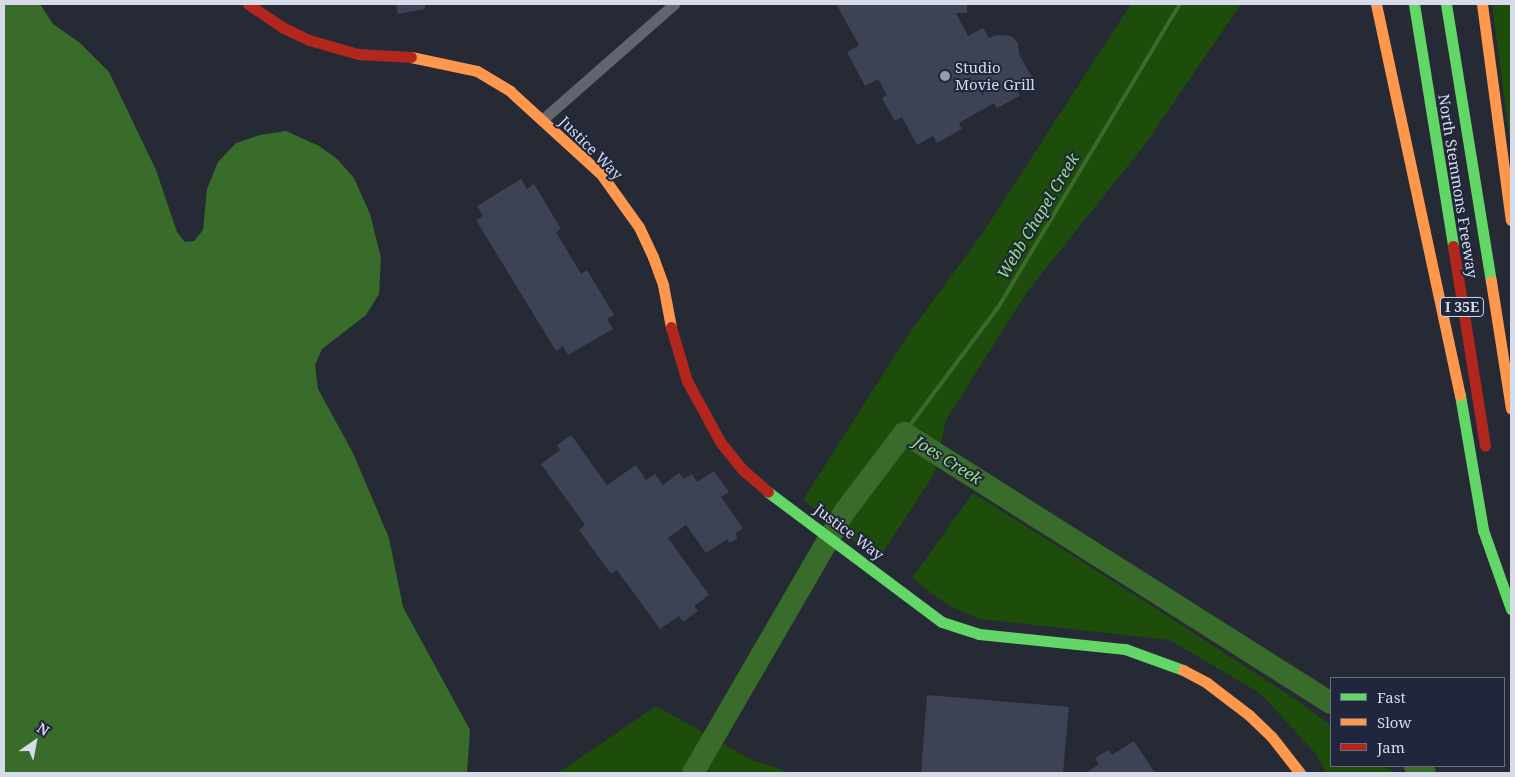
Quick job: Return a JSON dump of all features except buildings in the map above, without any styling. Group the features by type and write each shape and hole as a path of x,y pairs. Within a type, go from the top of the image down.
{"main road":[{"name":"Justice Way","path":"248,4 282,27 309,40 348,52 422,58 477,72 510,91 601,174 639,227 663,285 687,381 721,443 743,470 773,496 802,515 942,622 961,630 979,634 1112,646 1148,655 1207,683 1249,714 1271,736 1300,773"},
{"path":"1376,4 1456,371 1483,530 1511,610"},
{"name":"North Stemmons Freeway","path":"1414,4 1486,455"},
{"name":"North Stemmons Freeway","path":"1448,4 1448,17 1511,408"},
{"path":"1482,4 1511,220"},
{"path":"1500,542 1511,610"}],"street":[{"path":"542,120 674,4"}],"shaded area":[{"path":"4,4 40,4 53,24 80,43 109,72 156,170 177,232 185,242 194,241 203,230 207,189 218,162 236,143 260,135 286,131 319,146 337,159 354,178 370,214 381,258 379,294 366,315 322,349 315,365 318,389 353,453 389,538 403,607 470,730 467,773 4,773"},
{"path":"1131,4 1241,4 1146,143 1027,292 946,420 934,474 878,560 803,500 910,332 982,234"},
{"path":"1492,4 1511,4 1511,149"},
{"path":"973,493 1149,604 1298,701 1330,725 1330,767 1386,767 1395,773 1326,773 1316,754 1261,694 1170,640 980,619 949,606 912,578"},
{"path":"656,706 752,760 791,773 558,773"}],"waterway":[{"name":"Webb Chapel Creek","path":"904,433 999,306 1180,4"},
{"name":"Joes Creek","path":"693,773 845,511 904,433 1330,702"},
{"name":"Joes Creek","path":"1416,767 1425,773"}],"traffic: fast":[{"path":"1414,4 1453,246"},
{"path":"1446,4 1491,281"},
{"path":"1460,395 1483,530 1511,609"},
{"path":"768,492 942,622 979,634 1125,649 1183,670"}],"traffic: slow":[{"path":"1376,4 1460,395"},
{"path":"1482,4 1511,220"},
{"path":"411,57 477,71 510,91 601,174 639,227 653,257 663,285 671,327"},
{"path":"1491,281 1511,408"},
{"path":"1183,670 1207,683 1249,715 1271,736 1300,773"}],"traffic: jam":[{"path":"248,4 282,27 309,40 358,54 411,57"},
{"path":"1453,246 1485,445"},
{"path":"671,327 687,381 721,443 743,470 768,492"}],"place":[{"name":"Studio Movie Grill","path":"945,76"}]}
